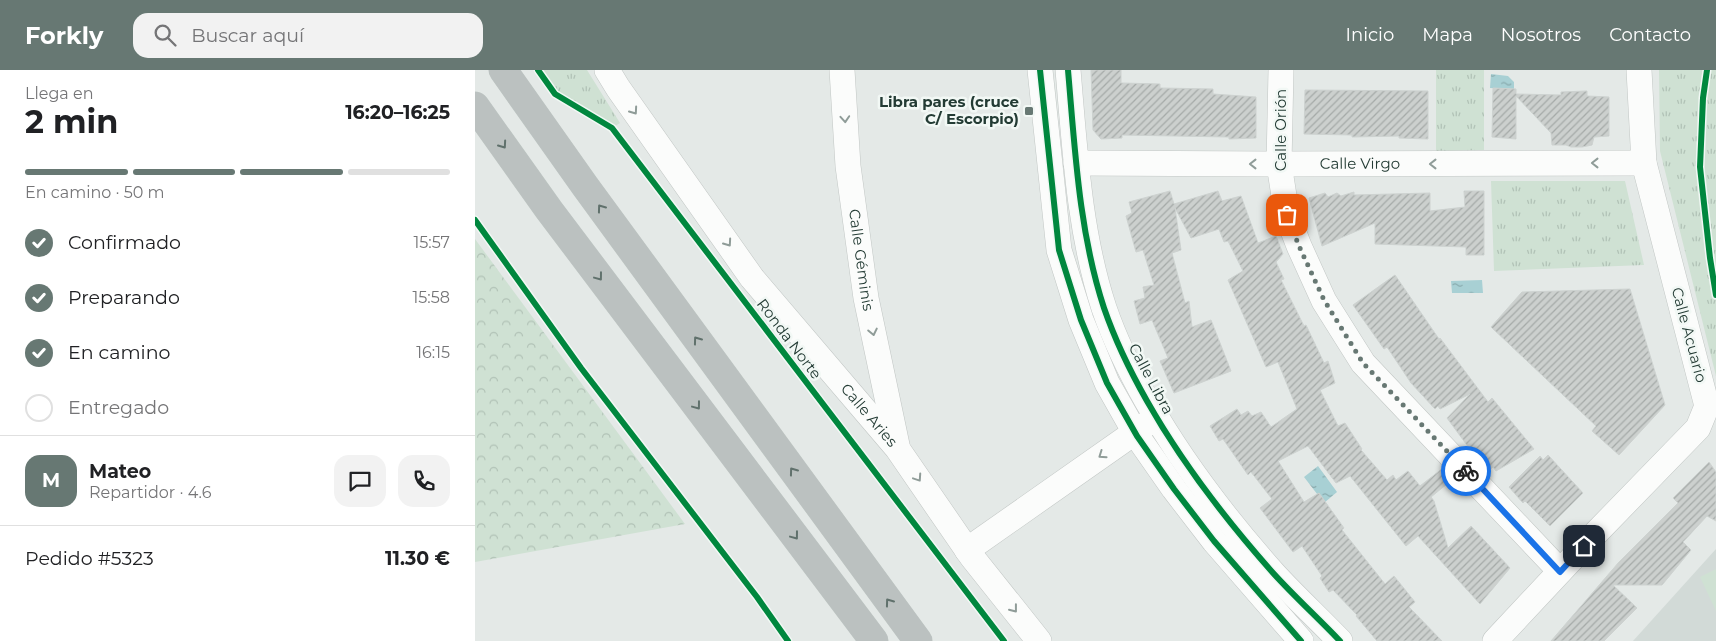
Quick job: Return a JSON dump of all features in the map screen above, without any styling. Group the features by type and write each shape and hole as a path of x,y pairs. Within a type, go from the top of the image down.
{"highway":[{"path":"503,70 591,194 918,641"},
{"path":"475,106 549,210 874,641"}],"street":[{"name":"Calle Aries","path":"607,70 752,278 897,448 967,550 1039,641"},
{"name":"Calle Géminis","path":"841,70 849,166 866,298 897,448"},
{"path":"1040,70 1059,250 1081,320 1107,383 1135,432 1174,490 1214,540 1301,641"},
{"name":"Calle Libra","path":"1068,70 1076,163 1087,242 1104,308 1130,370 1157,418 1195,478 1232,525 1275,574 1340,641"},
{"name":"Calle Orión","path":"1281,70 1279,164 1287,215 1324,300 1363,363 1560,572"},
{"name":"Calle Acuario","path":"1495,641 1698,428 1707,406 1644,163 1639,70"},
{"name":"Calle Virgo","path":"1076,163 1644,163"},
{"path":"967,550 1157,418"}],"shaded area":[{"path":"1716,549 1716,641 1633,641"}],"green space":[{"path":"538,70 587,70 620,123 612,128 555,94"},
{"path":"1436,70 1484,70 1484,150 1436,151"},
{"path":"1659,70 1716,70 1716,376 1660,151"},
{"path":"1491,181 1625,181 1644,265 1494,271"},
{"path":"475,239 685,524 475,562"},
{"path":"1716,569 1716,611 1700,577"}],"water":[{"path":"1491,74 1508,76 1514,82 1514,89 1490,88"},
{"path":"1482,280 1483,293 1452,293 1451,281"},
{"path":"1318,466 1337,492 1324,503 1304,477"}],"building":[{"path":"1091,70 1121,70 1121,83 1160,84 1160,88 1213,89 1213,94 1256,97 1256,138 1229,139 1229,137 1122,135 1122,138 1101,139 1093,130"},
{"path":"1493,88 1516,89 1516,94 1561,95 1561,92 1587,91 1587,96 1609,97 1609,136 1594,137 1592,145 1582,147 1552,145 1551,133 1516,96 1516,139 1492,137"},
{"path":"1305,90 1428,91 1428,139 1399,138 1399,136 1352,137 1352,135 1304,134"},
{"path":"1170,191 1174,204 1218,191 1222,201 1241,196 1258,243 1276,236 1283,254 1276,262 1284,279 1281,280 1324,363 1328,361 1335,383 1320,390 1338,426 1345,423 1361,450 1387,480 1393,475 1396,480 1408,471 1420,486 1443,468 1453,479 1431,497 1434,501 1448,548 1471,526 1510,568 1480,604 1418,536 1406,546 1350,476 1336,483 1308,446 1278,461 1304,502 1319,493 1344,528 1342,530 1385,584 1394,576 1415,602 1409,607 1442,641 1377,641 1357,615 1333,590 1329,592 1320,578 1322,576 1302,546 1293,552 1260,508 1272,499 1251,472 1248,475 1223,439 1219,441 1210,426 1237,409 1241,415 1248,411 1252,416 1261,412 1271,427 1297,409 1278,362 1266,367 1228,280 1243,271 1228,241 1224,242 1219,229 1191,238 1175,208 1181,250 1172,253 1185,303 1189,301 1192,327 1211,320 1231,371 1174,393 1160,361 1168,358 1152,320 1140,324 1134,301 1145,298 1143,287 1154,285 1143,250 1136,252 1126,216 1132,213 1129,202"},
{"path":"1464,191 1484,191 1484,255 1466,255 1466,247 1375,244 1375,223 1322,246 1309,198 1325,193 1328,197 1337,193 1341,196 1354,192 1354,195 1430,193 1430,211 1465,207"},
{"path":"1395,275 1439,339 1488,402 1492,398 1534,449 1496,471 1493,467 1489,470 1472,452 1447,418 1470,394 1440,409 1438,406 1435,409 1411,383 1387,347 1384,349 1353,305"},
{"path":"1630,289 1665,405 1619,455 1592,431 1596,426 1491,327 1522,292"},
{"path":"1548,455 1583,493 1550,526 1525,501 1523,503 1509,487 1540,456 1543,460"},
{"path":"1709,462 1716,472 1716,521 1707,516 1683,542 1691,550 1662,585 1613,585 1637,608 1604,641 1551,641 1619,562 1678,503 1673,498"}],"cycle path":[{"name":"Ronda Norte","path":"538,70 555,94 612,128 1004,641"},
{"path":"1040,70 1059,250 1081,320 1107,383 1137,436 1174,489 1214,541 1301,641"},
{"path":"1068,70 1083,220 1104,308 1123,355 1141,390 1190,469 1239,533 1274,574 1340,641"},
{"path":"1707,70 1703,98 1700,167 1716,295"},
{"path":"475,220 581,368 757,597 788,641"}],"way so far":[{"path":"1287,215 1324,300 1363,363 1466,471"}],"place":[{"name":"Libra pares (cruce C/ Escorpio)","path":"1029,111"}],"route":[{"path":"1466,471 1560,572 1584,546"}]}
